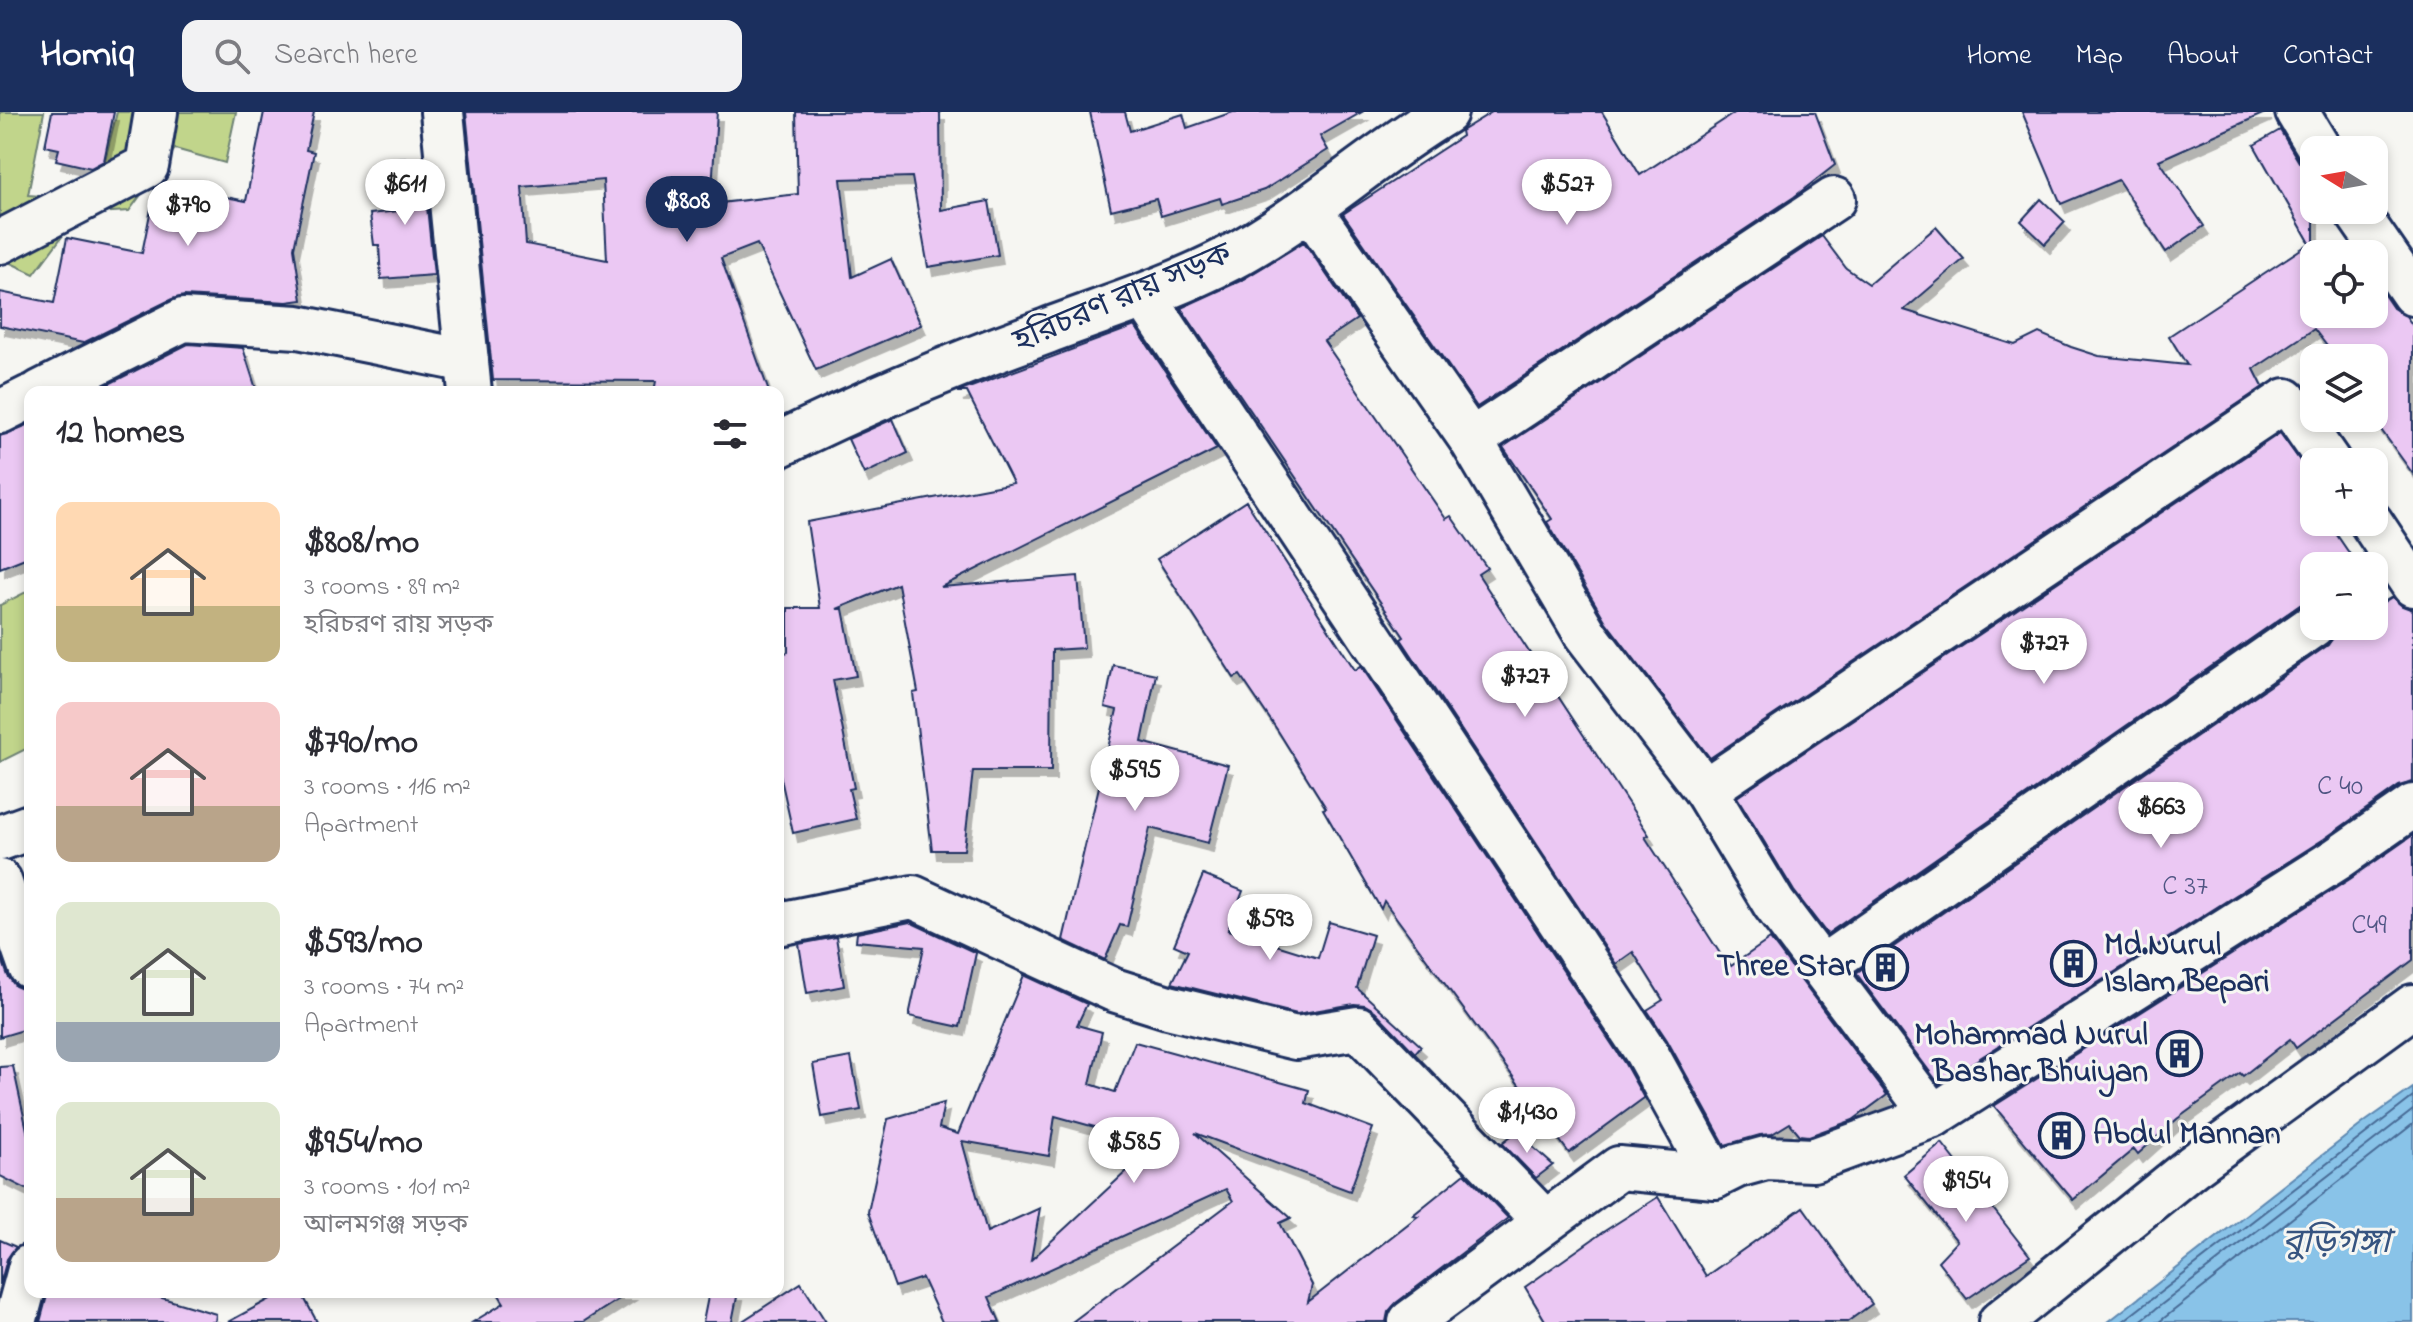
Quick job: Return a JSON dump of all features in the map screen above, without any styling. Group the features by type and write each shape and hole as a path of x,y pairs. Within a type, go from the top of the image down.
{"main road":[{"name":"হরিচরণ রায় সড়ক","path":"784,442 1046,331 1145,297 1228,259 1310,209 1415,130 1445,112"},
{"path":"0,838 24,829"}],"street":[{"path":"0,242 147,166 156,112"},
{"path":"52,386 183,320 298,327 468,377 442,112"},
{"path":"2297,112 2312,136"},
{"path":"1471,440 1834,199"},
{"path":"1310,209 1471,440 1586,635 1705,790 1774,904 1933,1116"},
{"path":"2365,224 2413,294"},
{"path":"1145,297 1646,1052 1715,1177"},
{"path":"0,412 24,400"},
{"path":"1705,790 2286,400 2319,448"},
{"path":"2377,536 2396,578"},
{"path":"1822,967 2300,635"},
{"path":"1410,1322 1619,1168 1715,1177 1737,1166 1766,1158 1813,1160 1933,1116 2337,859 2413,806"},
{"path":"0,881 24,950"},
{"path":"784,923 913,897 1114,990 1168,1007 1296,1038 1358,1028 1545,1222"},
{"path":"2000,1322 2193,1166 2413,1006"},
{"path":"15,1322 24,1288"}],"green space":[{"path":"0,112 44,112 28,195 95,200 117,112 236,112 225,163 175,149 129,211 79,214 34,274 0,258"},
{"path":"24,593 24,750 0,762 0,605"}],"water":[{"name":"বুড়িগঙ্গা","path":"2413,1088 2413,1322 2108,1322 2366,1121"}],"building":[{"path":"52,112 114,112 104,161 91,168 56,160 59,149 45,146"},
{"path":"264,112 314,112 306,150 314,152 294,248 302,300 287,302 184,296 83,343 0,326 0,292 54,303 67,238 142,253 155,189 162,184 246,201"},
{"path":"466,112 717,112 711,204 798,194 796,112 940,112 941,210 989,201 998,255 928,267 912,177 841,179 852,277 891,259 921,325 816,370 757,244 721,258 767,386 655,386 656,381 493,380","holes":["603,180 607,260 526,244 522,187"]},
{"path":"1090,112 1125,112 1130,131 1183,114 1187,128 1233,112 1362,112 1320,136 1328,150 1264,190 1222,204 1220,198 1161,216 1156,199 1111,210"},
{"path":"1492,112 1602,112 1640,175 1736,112 1815,112 1835,165 1794,197 1477,407 1343,214 1462,136 1461,131"},
{"path":"2022,112 2267,112 2159,160 2204,226 2166,252 2118,180 2061,204"},
{"path":"2280,130 2300,163 2300,224 2314,224 2314,240 2308,240 2254,145"},
{"path":"422,158 434,275 381,279 379,245 374,245 370,214 398,211 397,159"},
{"path":"2041,199 2065,222 2045,244 2021,221"},
{"path":"1936,227 1964,259 1904,310 2015,345 2039,333 2099,356 2187,365 2169,336 2300,250 2300,328 2388,328 2388,301 2413,326 2413,474 2383,432 2388,432 2388,344 2325,344 2314,329 2254,369 2263,387 1710,758 1606,622 1547,522 1552,519 1503,447 1822,236 1846,268 1869,284"},
{"path":"1304,242 1357,319 1324,341 1446,519 1451,516 1487,568 1478,574 1649,835 1645,837 1723,958 1731,966 1770,939 1887,1095 1853,1120 1809,1136 1800,1135 1790,1123 1772,1134 1725,1145 1647,1010 1663,1000 1633,952 1616,964 1401,639 1404,637 1181,308 1240,281"},
{"path":"1135,326 1217,449 941,587 1078,576 1084,648 1052,650 1051,771 973,771 964,850 932,850 913,693 918,692 898,584 837,609 843,609 856,676 833,680 854,788 849,789 856,819 793,833 784,792 784,653 788,652 788,608 820,608 807,522 1013,483 967,392 958,392"},
{"path":"188,344 243,348 255,386 105,386"},
{"path":"893,419 908,453 864,474 848,439"},
{"path":"24,426 24,558 0,568 0,436"},
{"path":"2280,433 2300,461 2300,536 2338,536 2348,552 2300,552 2300,605 1827,934 1794,891 1737,797"},
{"path":"1246,501 1355,670 1361,666 1625,1064 1644,1098 1569,1153 1384,901 1381,909 1323,809 1326,808 1278,731 1240,675 1234,678 1157,559"},
{"path":"2392,597 2413,610 2413,782 2399,786 2324,839 1939,1084 1856,973 2331,640 2388,640 2388,599"},
{"path":"1113,665 1156,674 1142,742 1228,765 1208,843 1150,828 1127,927 1120,925 1105,960 1063,940 1117,710 1105,707"},
{"path":"2413,835 2413,960 2296,1048 2290,1039 2243,1076 2240,1073 2177,1119 2138,1154 2134,1149 2073,1200 1994,1106 2350,879"},
{"path":"1203,875 1243,891 1228,930 1318,958 1329,922 1373,935 1357,988 1421,1046 1415,1053 1375,1011 1365,1005 1354,1004 1297,1014 1172,983 1188,951 1174,945"},
{"path":"910,922 976,953 960,1027 909,1016 924,947 856,941 857,933"},
{"path":"836,937 844,986 807,993 799,944"},
{"path":"0,954 8,976 15,986 24,990 24,1030 0,1037"},
{"path":"1024,975 1087,1004 1077,1025 1102,1032 1090,1084 1115,1092 1135,1042 1309,1090 1306,1103 1373,1128 1350,1191 1195,1133 1291,1218 1280,1223 1312,1285 1308,1302 1418,1216 1413,1215 1465,1173 1508,1218 1396,1303 1388,1312 1386,1322 1072,1322 1233,1201 1226,1189 989,1297 1000,1322 942,1322 922,1278 895,1287 868,1212 888,1119 944,1103 939,1128 958,1134","holes":["1055,1116 1156,1144 1031,1260 1040,1208 987,1232 962,1141 1049,1156"]},
{"path":"851,1057 861,1110 822,1117 813,1064"},
{"path":"13,1066 24,1116 24,1188 0,1176 0,1067"},
{"path":"1516,1132 1553,1165 1536,1178 1502,1143"},
{"path":"1942,1143 2030,1256 1967,1299 1938,1261 1957,1241 1904,1175"},
{"path":"1658,1197 1706,1276 1803,1207 1872,1304 1847,1322 1546,1322 1525,1287"},
{"path":"0,1240 16,1247 7,1259 0,1285"},
{"path":"801,1283 826,1322 741,1322 778,1298 784,1298 784,1294"},
{"path":"46,1298 162,1298 216,1314 215,1322 40,1322"},
{"path":"272,1298 304,1298 317,1322 228,1322"},
{"path":"501,1298 621,1298 583,1322 473,1322 504,1303"},
{"path":"708,1298 737,1298 732,1322 703,1322"}],"place":[{"name":"Md.Nurul Islam Bepari","path":"2073,964"},
{"name":"Three Star","path":"1886,967"},
{"name":"Mohammad Nurul Bashar Bhuiyan","path":"2179,1054"},
{"name":"Abdul Mannan","path":"2062,1135"}]}
